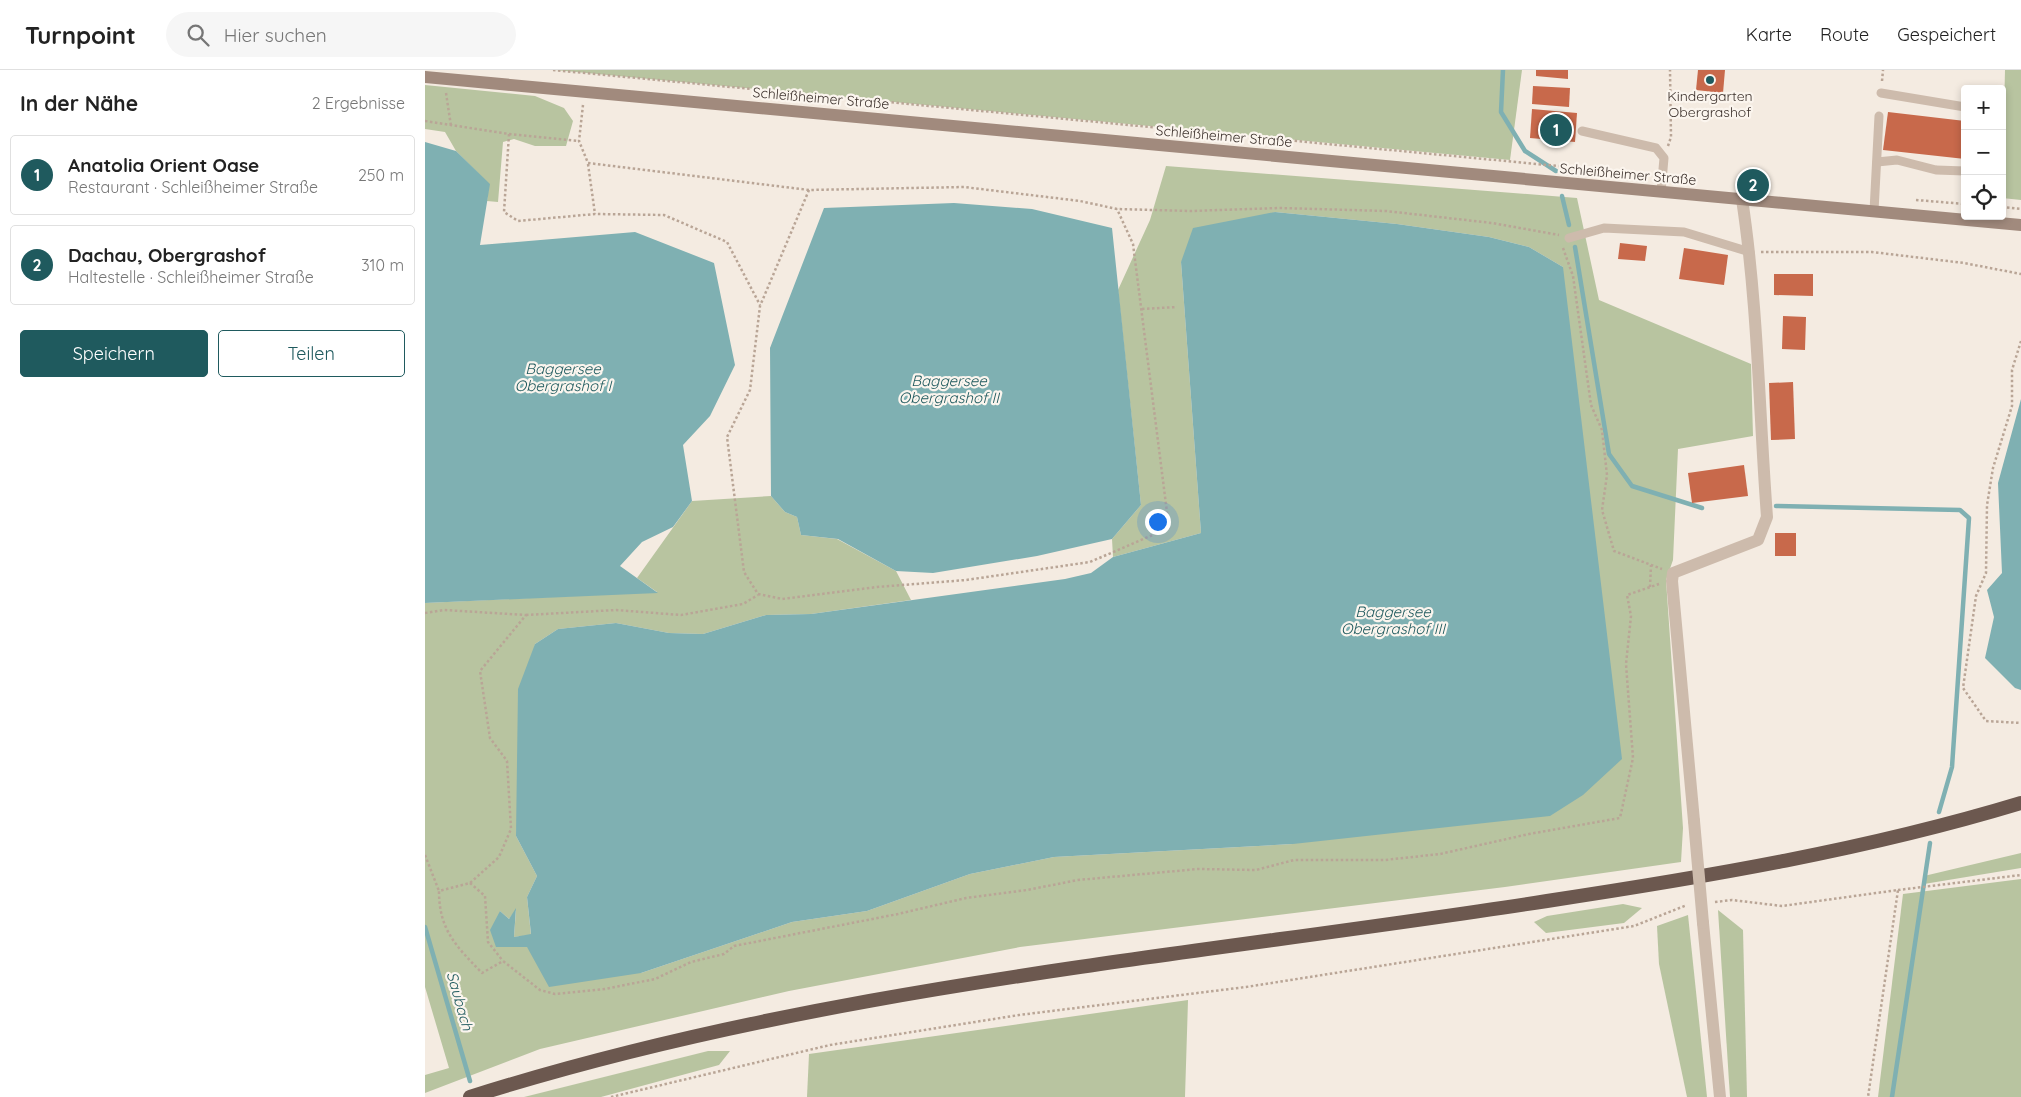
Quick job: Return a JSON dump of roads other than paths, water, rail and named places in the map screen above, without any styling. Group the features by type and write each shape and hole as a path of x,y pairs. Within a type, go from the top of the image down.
{"highway":[{"path":"470,1097 538,1076 674,1039 815,1010 1025,976 1661,884 1863,844 1972,818 2021,803"}],"main road":[{"name":"Schleißheimer Straße","path":"425,77 2021,225"}],"street":[{"path":"1720,1097 1672,577 1758,540 1767,517 1757,339 1749,252 1741,200"}],"lane":[{"path":"1881,93 1961,106"},
{"path":"1874,211 1879,116"},
{"path":"1582,131 1656,148 1664,158 1661,192"},
{"path":"1877,162 1897,160 1936,170 1961,171"},
{"path":"1569,238 1603,228 1684,232 1749,252"}],"water":[{"name":"Baggersee Obergrashof I","path":"425,142 456,151 490,184 480,245 635,232 714,263 735,365 710,416 683,445 692,501 673,527 642,542 620,566 658,593 425,603"},
{"name":"Baggersee Obergrashof II","path":"954,203 1032,209 1112,228 1141,505 1112,539 1037,556 933,573 896,571 838,539 801,535 797,517 785,512 771,496 770,348 824,208"},
{"name":"Baggersee Obergrashof III","path":"1275,212 1397,224 1489,237 1529,247 1563,267 1622,759 1583,795 1550,816 1293,844 1054,857 970,874 867,911 792,922 641,973 549,987 527,947 496,947 490,930 500,911 509,919 516,908 514,937 531,934 527,897 537,876 516,836 518,689 535,644 558,629 616,623 669,633 703,634 766,615 811,614 1065,579 1091,573 1113,557 1201,533 1181,262 1193,228"},
{"path":"2021,399 2021,690 2015,688 1985,658 1994,617 1987,590 2002,573 1998,483"}],"waterway":[{"path":"1503,70 1501,112 1525,151 1556,171"},
{"path":"1562,196 1569,225"},
{"path":"1575,247 1609,454 1632,486 1702,508"},
{"path":"1776,506 1960,510 1969,518 1952,767 1939,812"},
{"path":"1892,1097 1930,843"},
{"name":"Saubach","path":"425,927 470,1081"}],"place":[{"name":"Kindergarten Obergrashof","path":"1710,80"},
{"name":"Anatolia Orient Oase","path":"1556,130"},
{"name":"Dachau, Obergrashof","path":"1753,185"}]}
